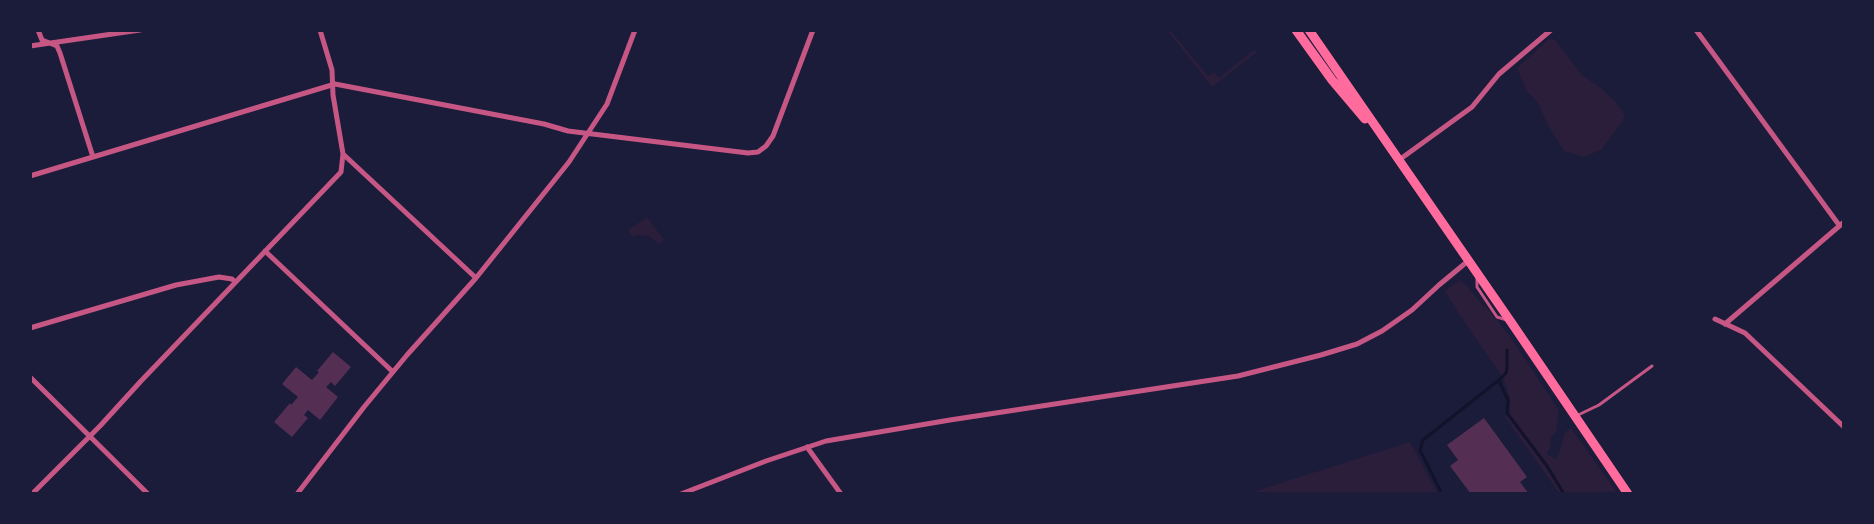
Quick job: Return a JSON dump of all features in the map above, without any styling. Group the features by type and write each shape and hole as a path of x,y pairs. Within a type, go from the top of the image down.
{"highway":[{"path":"1296,30 1332,80 1380,133"},
{"path":"1309,30 1628,494"}],"street":[{"path":"38,30 42,40 57,45 93,157"},
{"path":"30,46 140,30"},
{"path":"32,494 341,172 343,154 332,70 320,30"},
{"path":"297,494 393,372 476,278 569,162 607,104 635,30"},
{"path":"30,176 333,85 533,122 568,131 748,153 758,152 766,147 773,136 813,30"},
{"path":"1399,160 1472,107 1498,74 1551,30"},
{"path":"1696,30 1842,224 1725,324"},
{"path":"343,154 476,278"},
{"path":"265,251 393,372"},
{"path":"681,494 699,491 826,441 1238,376 1321,356 1357,344 1382,331 1412,310 1468,261"},
{"path":"30,328 176,285 219,277 232,279 235,282"},
{"path":"1715,319 1745,333 1844,427"},
{"path":"30,377 148,494"},
{"path":"807,447 841,494"}],"lane":[{"path":"1575,417 1599,405 1652,366"}],"shaded area":[{"path":"1167,30 1170,30 1208,76 1214,72 1219,78 1252,51 1258,51 1212,87"},
{"path":"1549,39 1555,40 1582,75 1615,101 1624,114 1624,119 1602,149 1584,157 1564,151 1538,103 1527,91 1517,68"},
{"path":"647,217 664,240 659,244 649,236 633,237 628,230"},
{"path":"1460,280 1508,334 1558,409 1556,432 1550,439 1551,446 1547,454 1556,459 1565,432 1571,428 1618,494 1560,494 1505,417 1510,413 1510,399 1504,379 1445,291"},
{"path":"1410,442 1438,494 1248,494 1290,480"}],"building":[{"path":"333,352 351,367 335,386 331,382 326,387 338,397 320,420 308,410 304,415 308,418 292,437 274,422 298,397 282,384 296,367 312,380"},
{"path":"1484,418 1527,477 1520,482 1529,494 1471,494 1450,466 1458,460 1447,445"}],"waterway":[{"path":"1442,494 1420,450 1423,440 1506,373 1507,350"},
{"path":"1499,381 1508,400 1507,413 1547,466 1564,494"}]}
